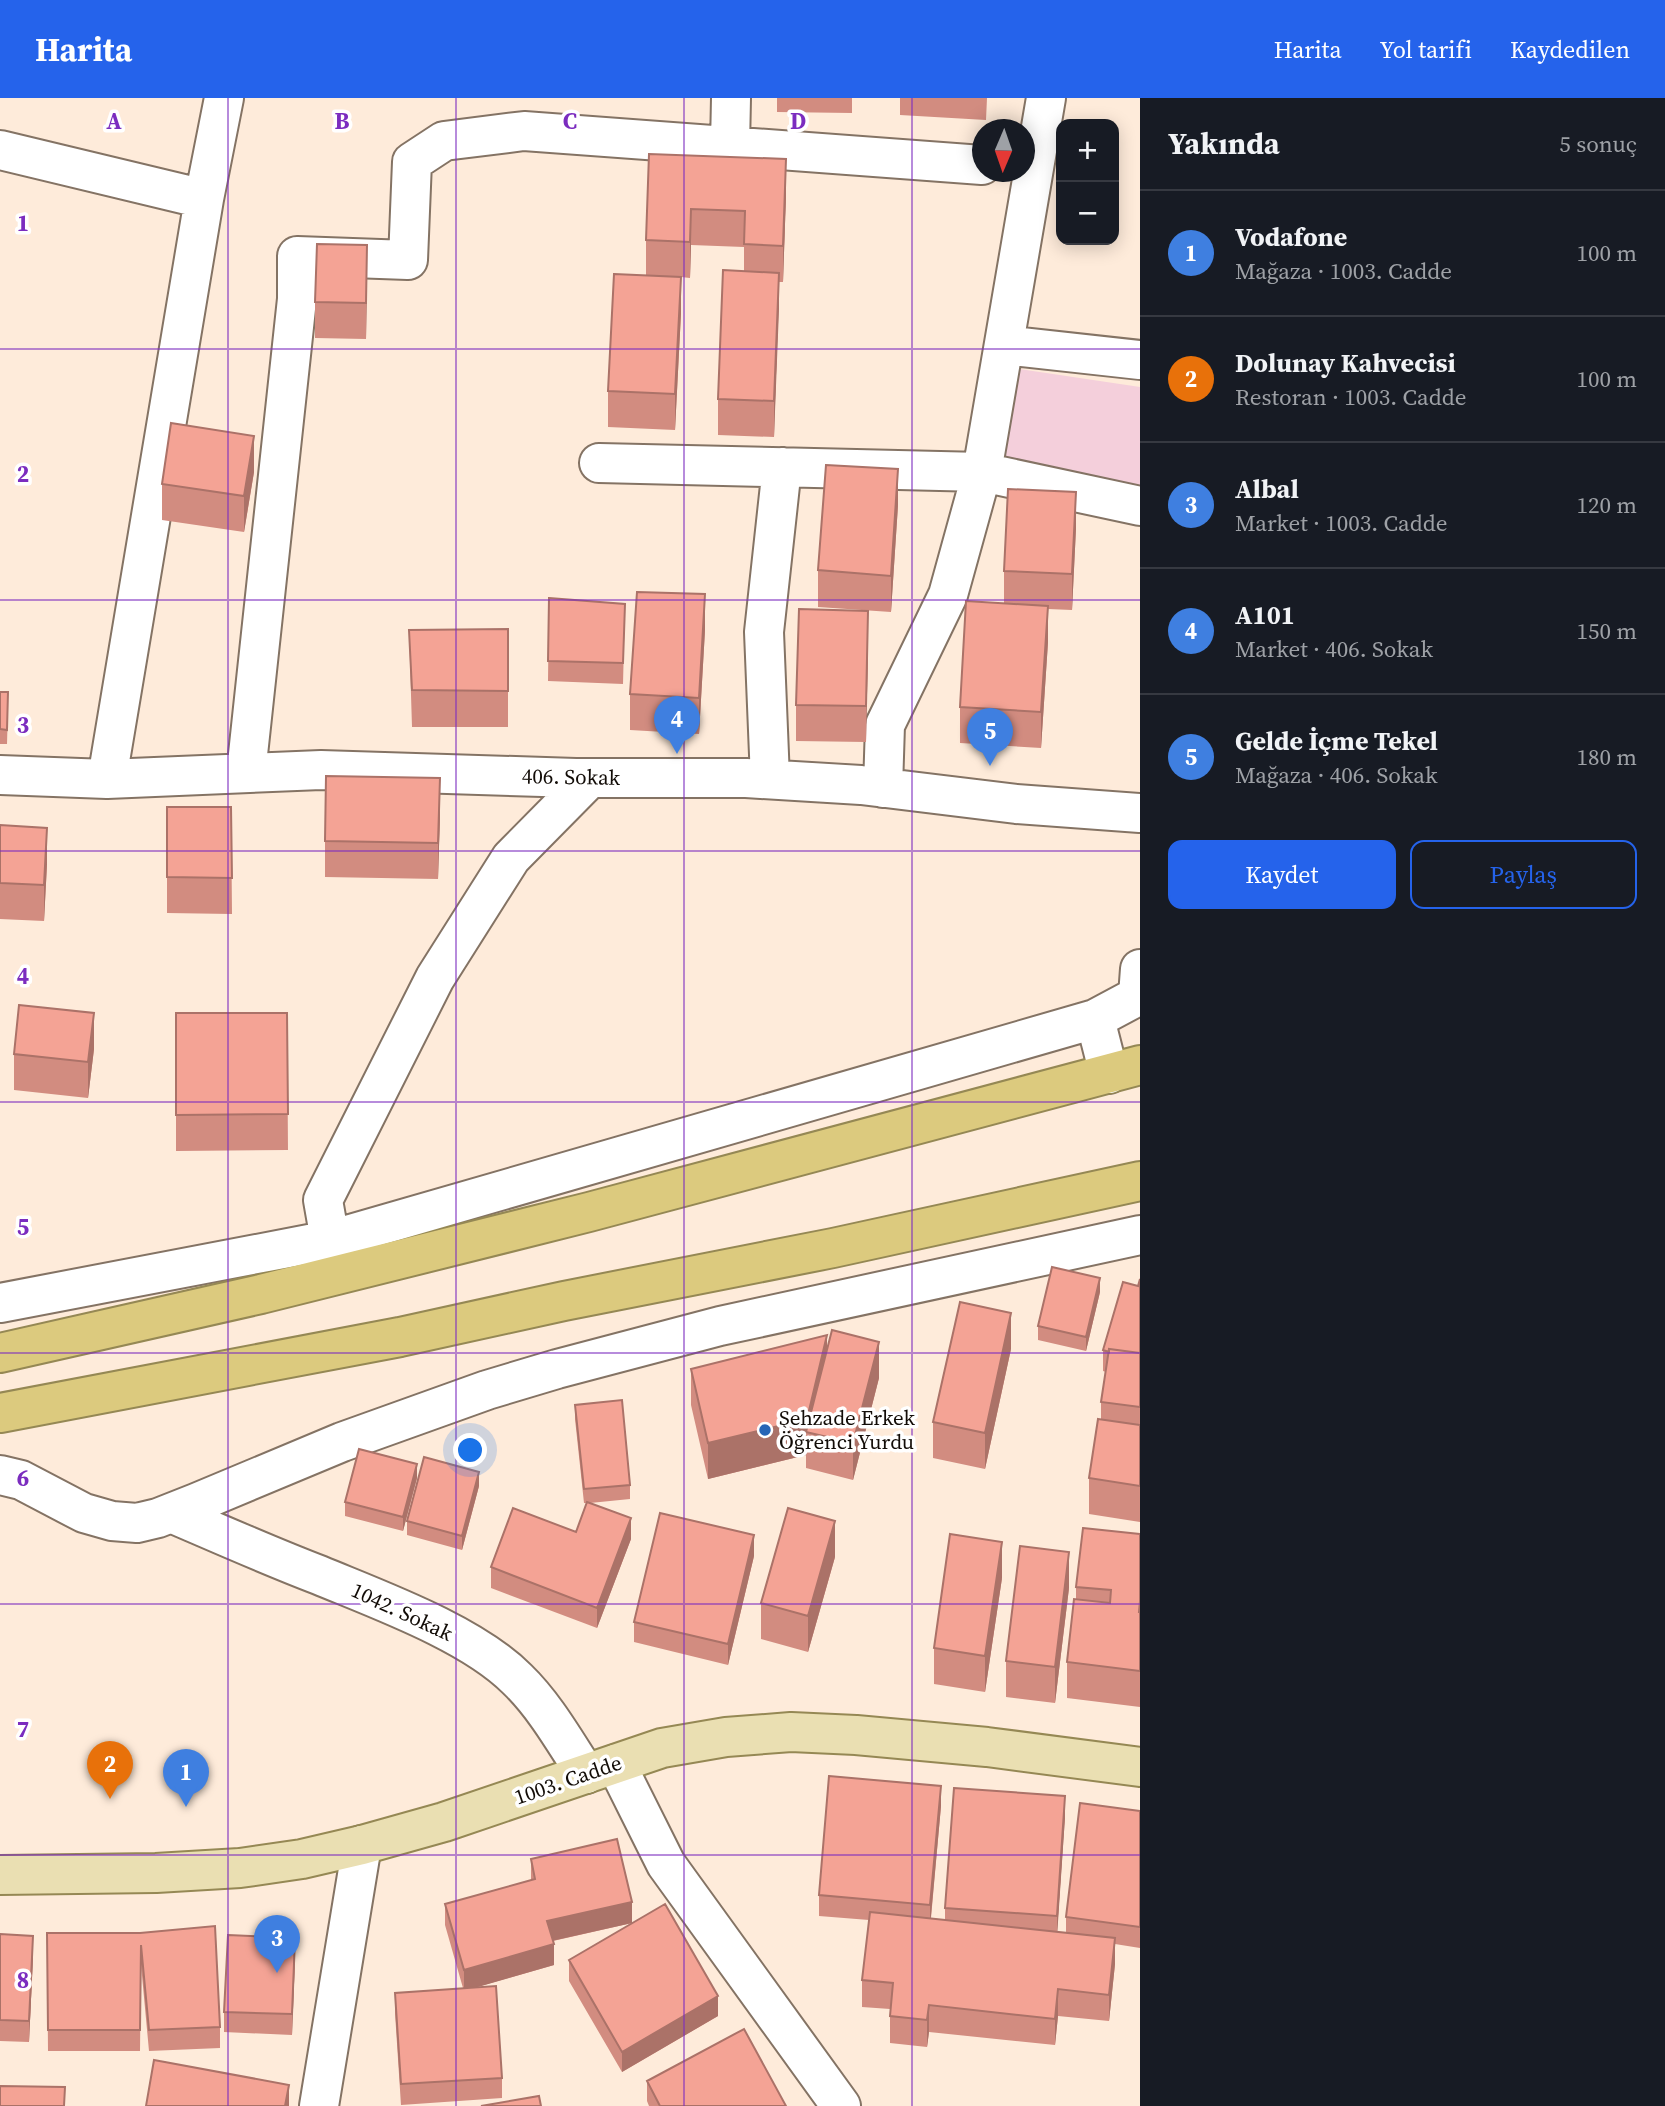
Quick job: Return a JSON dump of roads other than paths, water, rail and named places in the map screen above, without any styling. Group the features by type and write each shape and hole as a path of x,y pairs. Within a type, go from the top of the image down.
{"highway":[{"path":"0,1353 261,1294 333,1257 589,1212 1124,1069"},
{"path":"0,1413 400,1338 564,1301 833,1248 1140,1181"}],"main road":[{"name":"1003. Cadde","path":"0,1875 156,1873 240,1868 302,1859 362,1845 457,1817 662,1748 726,1737 791,1732 856,1735 987,1747 1140,1767"}],"street":[{"path":"107,779 204,200 224,98"},
{"path":"730,146 731,98"},
{"path":"1035,144 1046,98"},
{"path":"246,774 298,299 297,257 408,260 412,162 444,141 524,131 972,164"},
{"path":"0,150 204,200"},
{"path":"883,788 885,725 948,595 982,472 1004,345 1027,182"},
{"path":"1004,345 1140,360"},
{"path":"599,463 982,472 1140,506"},
{"path":"770,779 764,632 782,467"},
{"name":"406. Sokak","path":"0,775 107,779 321,770 590,778 770,779 883,788 1016,804 1140,813"},
{"path":"333,1257 323,1200 435,978 511,858 590,778"},
{"path":"0,1303 333,1257 1095,1019 1138,996 1140,970"},
{"path":"1095,1019 1124,1069"},
{"path":"0,1475 21,1480 84,1513 112,1521 137,1523 171,1513 342,1442 487,1390 556,1369 720,1326 1140,1235"},
{"name":"1042. Sokak","path":"171,1513 371,1596 453,1634 492,1658 517,1678 601,1769 666,1864 841,2106"},
{"path":"319,2106 362,1845"}],"place":[{"name":"A101","path":"677,754"},
{"name":"Gelde İçme Tekel","path":"990,766"},
{"name":"Şehzade Erkek Öğrenci Yurdu","path":"765,1430"},
{"name":"Dolunay Kahvecisi","path":"110,1799"},
{"name":"Vodafone","path":"186,1807"},
{"name":"Albal","path":"277,1973"}]}
